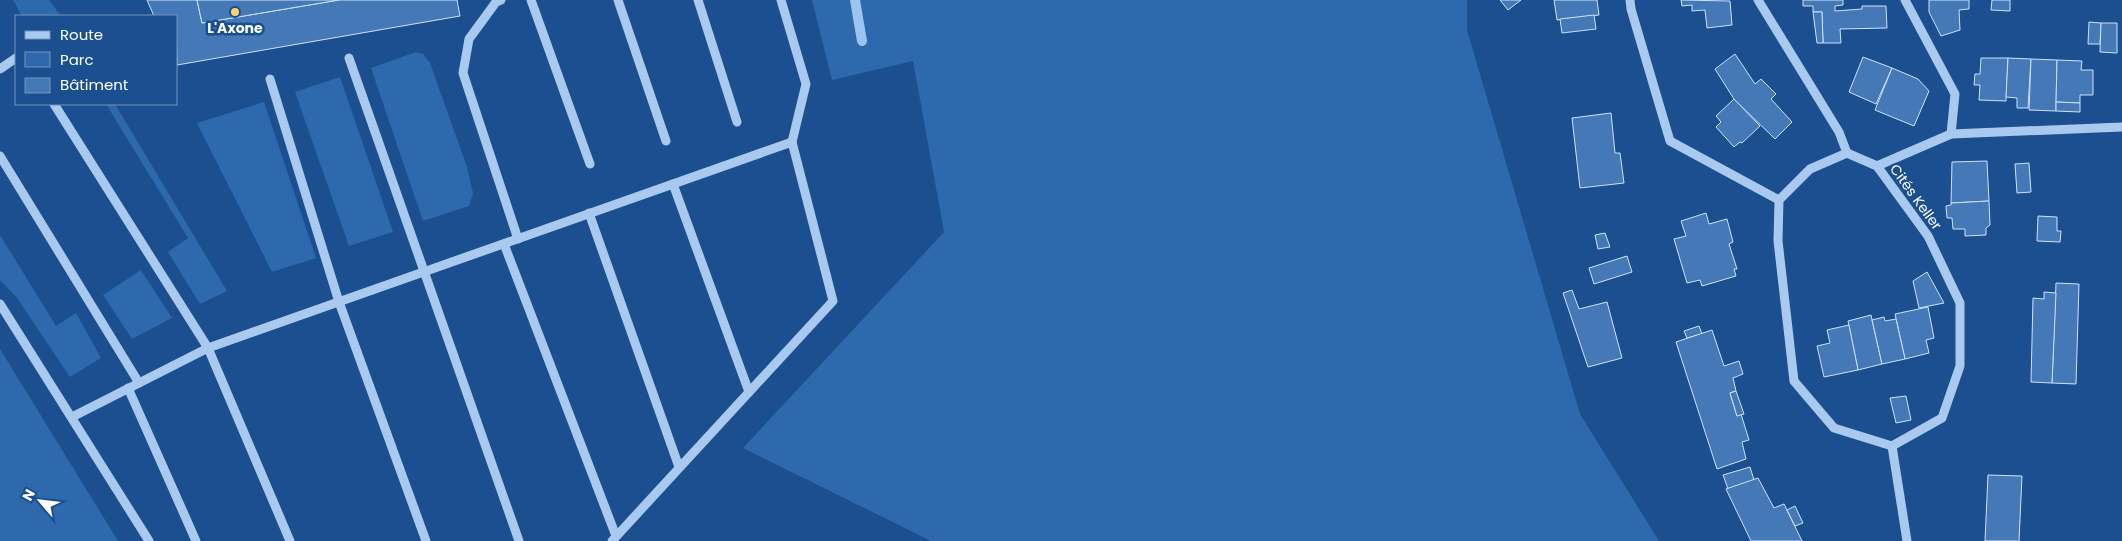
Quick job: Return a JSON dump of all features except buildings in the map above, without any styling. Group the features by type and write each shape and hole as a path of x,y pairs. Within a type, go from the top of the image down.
{"street":[{"path":"501,0 496,2 469,39 463,73 518,239"},
{"path":"531,0 590,164"},
{"path":"618,0 666,141"},
{"path":"698,0 737,122"},
{"path":"504,244 614,539 833,301 792,142 806,84 781,0"},
{"path":"1630,0 1670,141 1780,200"},
{"path":"1758,0 1839,132 1846,153 1810,169 1780,200 1778,241 1794,382 1834,428 1892,446 1907,541"},
{"path":"1905,0 1956,94 1951,134"},
{"path":"349,58 519,541"},
{"path":"0,69 15,59"},
{"path":"270,79 339,302 426,541"},
{"path":"55,105 208,348 290,541"},
{"name":"Cités Keller","path":"1877,166 1951,134 2122,127"},
{"path":"72,417 208,348 792,142"},
{"name":"Cités Keller","path":"1846,153 1877,166 1928,236 1960,303 1960,366 1942,418 1892,446"},
{"path":"0,156 139,383"},
{"path":"673,184 749,392"},
{"path":"589,213 680,467"},
{"path":"0,304 149,541"},
{"path":"128,388 196,541"}],"green space":[{"path":"13,0 49,0 60,15 21,15"},
{"path":"812,0 1467,0 1467,30 1580,414 1659,541 931,541 743,448 944,232 913,61 832,80"},
{"path":"416,52 423,54 430,63 467,167 473,193 469,206 423,221 371,68"},
{"path":"340,77 393,232 349,246 295,92"},
{"path":"264,102 316,258 272,272 197,123"},
{"path":"107,105 116,105 227,291 200,304 168,252 188,238"},
{"path":"0,235 56,326 76,313 101,358 70,377 17,298 0,280"},
{"path":"141,270 172,318 132,339 103,295"},
{"path":"0,349 118,541 0,541"}],"waterway":[{"path":"855,0 862,41"}],"place":[{"name":"L'Axone","path":"235,12"}]}
